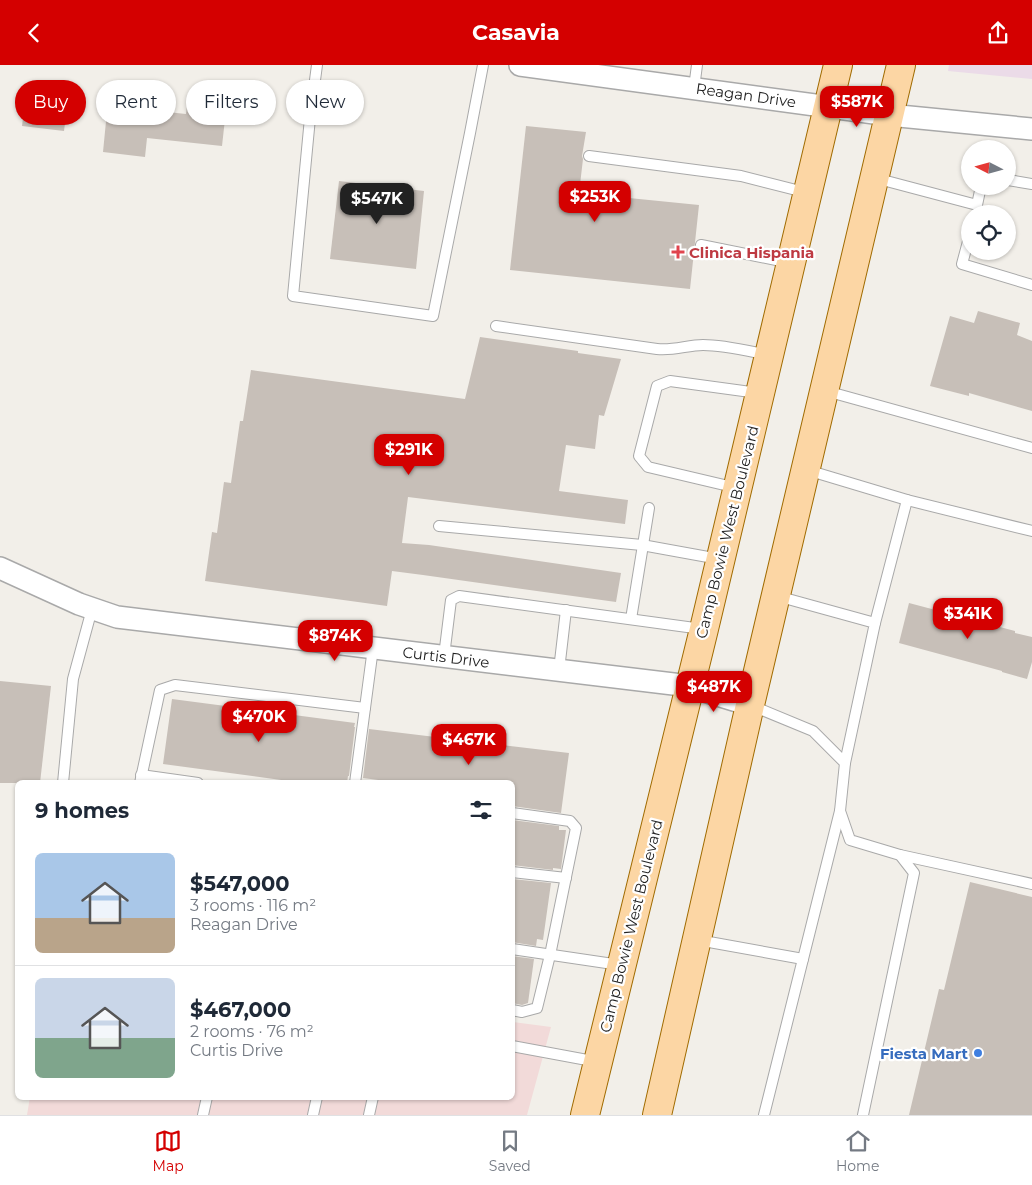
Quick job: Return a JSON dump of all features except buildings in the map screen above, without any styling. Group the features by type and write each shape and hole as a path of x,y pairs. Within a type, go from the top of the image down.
{"main road":[{"name":"Camp Bowie West Boulevard","path":"585,1115 721,559 838,65"},
{"path":"657,1115 750,705 901,65"}],"street":[{"name":"Reagan Drive","path":"520,65 584,69 694,88 889,115 1032,129"},
{"name":"Curtis Drive","path":"0,568 79,604 117,617 690,686 750,705"}],"lane":[{"path":"317,65 310,118 293,297 433,316 483,65"},
{"path":"694,88 697,65"},
{"path":"589,156 741,176 809,193"},
{"path":"874,178 961,205"},
{"path":"1016,182 1032,184"},
{"path":"701,245 792,263"},
{"path":"963,260 962,264 1032,285"},
{"path":"496,327 657,349 667,350 702,345 770,355"},
{"path":"738,488 648,467 639,456 656,386 670,381 760,394"},
{"path":"824,391 1032,448"},
{"path":"806,469 907,500 1032,531"},
{"path":"764,1115 840,811 845,763 875,623 907,500"},
{"path":"631,619 649,508"},
{"path":"439,526 642,545 721,559"},
{"path":"444,656 451,600 460,596 704,629"},
{"path":"776,596 875,623"},
{"path":"63,780 73,679 92,609"},
{"path":"559,670 566,610"},
{"path":"355,780 373,648"},
{"path":"154,780 140,779 160,690 175,685 365,708"},
{"path":"750,705 813,731 845,763"},
{"path":"840,811 850,840 900,855 1032,884"},
{"path":"515,813 570,821 576,828 537,1008 522,1012 515,1011"},
{"path":"863,1115 914,873 900,855"},
{"path":"515,872 566,878"},
{"path":"697,939 803,959"},
{"path":"515,949 622,965"},
{"path":"515,1047 598,1062"},
{"path":"203,1115 206,1100"},
{"path":"313,1115 316,1100"},
{"path":"369,1115 372,1100"}],"shaded area":[{"path":"949,65 1032,65 1032,79 948,71"},
{"path":"515,1022 551,1027 527,1115 27,1115 30,1100 515,1100"}],"place":[{"name":"Clinica Hispania","path":"678,252"},
{"name":"Fiesta Mart","path":"978,1053"}]}
